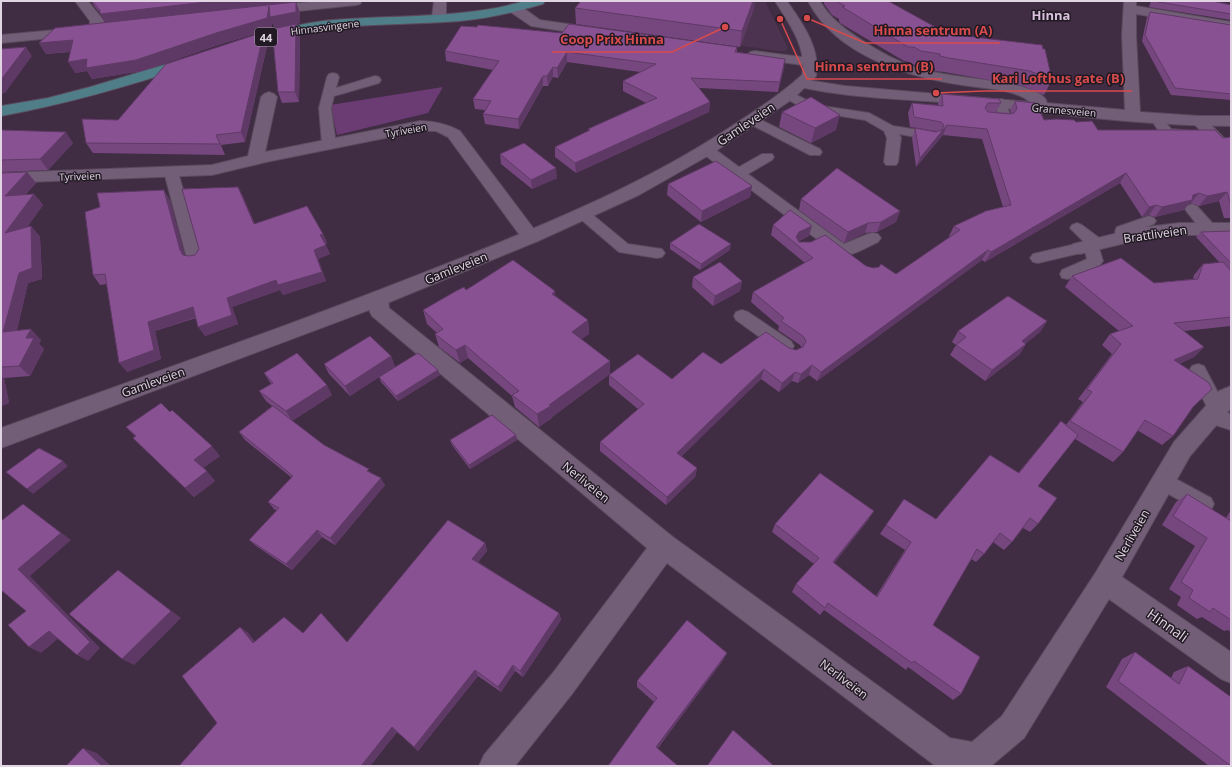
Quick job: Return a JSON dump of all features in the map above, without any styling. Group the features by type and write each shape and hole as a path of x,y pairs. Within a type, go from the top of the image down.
{"main road":[{"name":"Hinnasvingene","path":"224,50 275,34 324,25 477,14 514,8 539,1"},
{"path":"1,111 34,106 104,89 197,59"}],"street":[{"path":"1,39 101,29 97,21 81,1"},
{"path":"260,11 356,1"},
{"path":"439,17 440,1"},
{"path":"742,53 810,62 807,47 797,25 781,1"},
{"path":"814,1 822,14 834,28 864,48 892,63 921,73 998,86 1023,92 1038,100 1041,111"},
{"path":"1146,121 1129,35 1130,5 1231,26"},
{"path":"514,8 536,23 608,34"},
{"name":"Gamleveien","path":"1,438 378,299 531,237 633,192 707,150 753,120 795,89 808,76 810,71 810,62"},
{"name":"Grannesveien","path":"795,89 845,90 1001,103 1069,116 1146,121 1231,121"},
{"path":"254,160 269,97"},
{"name":"Tyriveien","path":"1,178 212,170 329,144 435,123 454,134 531,237"},
{"name":"Brattliveien","path":"1089,246 1138,234 1179,229 1224,230"},
{"name":"Nerliveien","path":"378,299 379,312 664,546 944,753 978,758 1013,727 1105,581 1182,449 1222,410"},
{"path":"495,766 562,684 664,546"},
{"name":"Hinnali","path":"1105,581 1231,670"}],"lane":[{"path":"329,144 325,108 333,77"},
{"path":"329,94 375,80"},
{"path":"795,89 813,108 869,118 889,129 932,136"},
{"path":"988,117 1005,118 1001,103"},
{"path":"753,120 815,152"},
{"path":"1146,121 1168,133 1192,134"},
{"path":"1199,121 1221,143"},
{"path":"889,129 894,138 891,162"},
{"path":"707,150 859,263"},
{"path":"739,173 767,157"},
{"path":"171,172 195,259"},
{"path":"1192,209 1224,230"},
{"path":"583,214 624,248 657,253"},
{"path":"1123,238 1122,230 1149,221"},
{"path":"1068,274 1096,261 1089,246 1077,228"},
{"path":"809,243 823,236"},
{"path":"843,251 872,238"},
{"path":"1038,258 1089,246"},
{"path":"742,316 793,351"},
{"path":"1198,371 1222,410"},
{"path":"1163,481 1204,504"}],"shaded area":[{"path":"654,1 765,1 788,48 785,51 778,51 676,36"},
{"path":"443,87 428,113 337,135 330,105"}],"building":[{"path":"92,1 215,1 100,14 100,10"},
{"path":"581,1 753,1 742,31 575,8"},
{"path":"836,1 888,1 948,34 1042,45 1043,49 1045,49 1052,80 1030,71 949,58 940,56 940,54 921,51 914,47 908,47 842,7 845,6"},
{"path":"1153,1 1212,1 1231,5 1231,14"},
{"path":"296,2 296,12 270,17 269,6 267,18 216,33 136,60 86,68 87,59 68,62 73,40 39,43 55,28"},
{"path":"1150,12 1231,25 1231,94 1175,88 1145,35"},
{"path":"296,24 295,92 278,92 272,29"},
{"path":"569,24 737,47 735,52 785,59 780,82 691,78 710,102 575,163 555,147 590,130 588,129 657,98 623,81 656,64 567,52 557,68 553,67 547,76 543,76 518,119 483,114 491,101 473,99 499,61 445,51 461,26 477,27 478,25 562,33"},
{"path":"264,32 241,132 216,135 220,144 86,143 82,119 118,120 166,64"},
{"path":"26,47 1,80 1,49"},
{"path":"942,94 999,99 1001,103 988,103 985,108 988,112 1010,114 1014,113 1017,109 1015,101 1036,103 1044,120 1074,120 1076,122 1092,121 1098,130 1215,130 1223,138 1231,137 1231,205 1227,192 1207,196 1199,193 1193,195 1192,200 1162,207 1156,205 1149,207 1126,173 991,252 988,250 821,372 812,365 801,374 795,372 782,383 764,369 677,453 697,468 667,497 600,442 644,404 609,375 638,354 672,379 703,352 721,364 766,332 789,348 796,350 803,347 806,341 803,336 781,321 784,318 753,292 813,258 773,225 790,210 812,226 799,232 796,237 799,242 811,242 825,235 866,266 873,268 879,267 881,264 896,274 960,230 954,226 986,211 1011,205 987,129 947,125 920,158 915,128 936,132 942,130 944,125 941,122 914,117 912,103 943,106"},
{"path":"811,97 840,115 815,128 782,112"},
{"path":"1,130 66,132 40,159 1,160"},
{"path":"524,143 556,168 531,180 500,154"},
{"path":"716,161 752,186 702,211 668,184"},
{"path":"837,168 900,211 881,222 868,223 848,232 801,199"},
{"path":"27,172 5,196 34,194 5,233 31,226 32,268 19,273 3,332 31,329 26,338 34,338 19,366 1,367 1,173"},
{"path":"238,187 254,224 307,206 323,234 320,235 326,245 314,250 322,272 278,285 276,280 227,298 232,315 198,327 193,307 148,322 154,350 119,363 105,274 93,275 85,212 100,207 97,193 164,190 180,250 183,255 189,256 195,255 199,249 182,189"},
{"path":"699,224 731,244 701,264 670,243"},
{"path":"1231,231 1231,263 1201,232"},
{"path":"1121,258 1154,283 1198,279 1203,264 1223,262 1231,271 1231,317 1174,323 1204,347 1174,360 1208,382 1212,389 1193,407 1173,436 1145,420 1123,452 1070,421 1092,392 1087,389 1121,344 1110,334 1133,326 1072,276"},
{"path":"513,260 555,291 552,294 588,320 572,332 610,361 549,405 551,406 537,414 512,395 519,391 465,345 456,350 435,334 443,329 423,310 464,287 466,290"},
{"path":"720,262 742,281 715,296 693,277"},
{"path":"1008,296 1047,321 1022,341 1026,344 992,370 956,345 966,337 958,331"},
{"path":"370,336 391,356 345,386 324,364"},
{"path":"297,353 327,385 286,411 259,391 273,383 264,373"},
{"path":"418,353 438,370 396,396 379,377"},
{"path":"161,403 170,412 172,410 212,446 194,460 207,471 185,488 133,438 136,436 126,427"},
{"path":"273,406 324,445 369,469 367,471 381,478 330,538 317,530 286,564 249,540 279,508 268,502 293,476 239,432"},
{"path":"492,415 516,435 469,465 450,440"},
{"path":"1061,421 1078,435 1038,486 1057,498 1038,524 1030,518 1012,542 1000,533 984,554 977,549 933,625 980,657 961,694 914,661 912,663 828,603 825,608 796,584 819,558 775,524 820,473 874,511 833,562 877,597 911,542 886,525 904,499 936,519 990,455 1019,473"},
{"path":"39,448 63,461 27,489 6,472"},
{"path":"1187,494 1231,521 1231,620 1213,608 1210,612 1189,598 1193,590 1181,582 1207,538 1173,516"},
{"path":"23,504 61,533 18,569 90,642 77,655 49,631 29,647 8,625 26,611 1,590 1,521"},
{"path":"448,520 485,543 472,559 559,613 520,671 513,665 498,687 475,670 414,747 392,727 361,766 179,766 217,723 182,676 240,627 253,643 284,617 303,633 321,613 347,642"},
{"path":"118,570 171,611 122,659 69,614"},
{"path":"687,620 727,653 656,747 678,766 608,766 657,698 637,681"},
{"path":"1135,652 1179,684 1188,666 1231,697 1231,766 1118,681"},
{"path":"733,730 774,766 707,766"},
{"path":"83,748 102,766 66,766"}],"place":[{"name":"Hinna sentrum (A)","path":"807,18"},
{"name":"Hinna sentrum (B)","path":"780,19"},
{"name":"Coop Prix Hinna","path":"725,27"},
{"name":"Kari Lofthus gate (B)","path":"936,93"}],"district":[{"name":"Hinna","path":"1051,15"}]}
